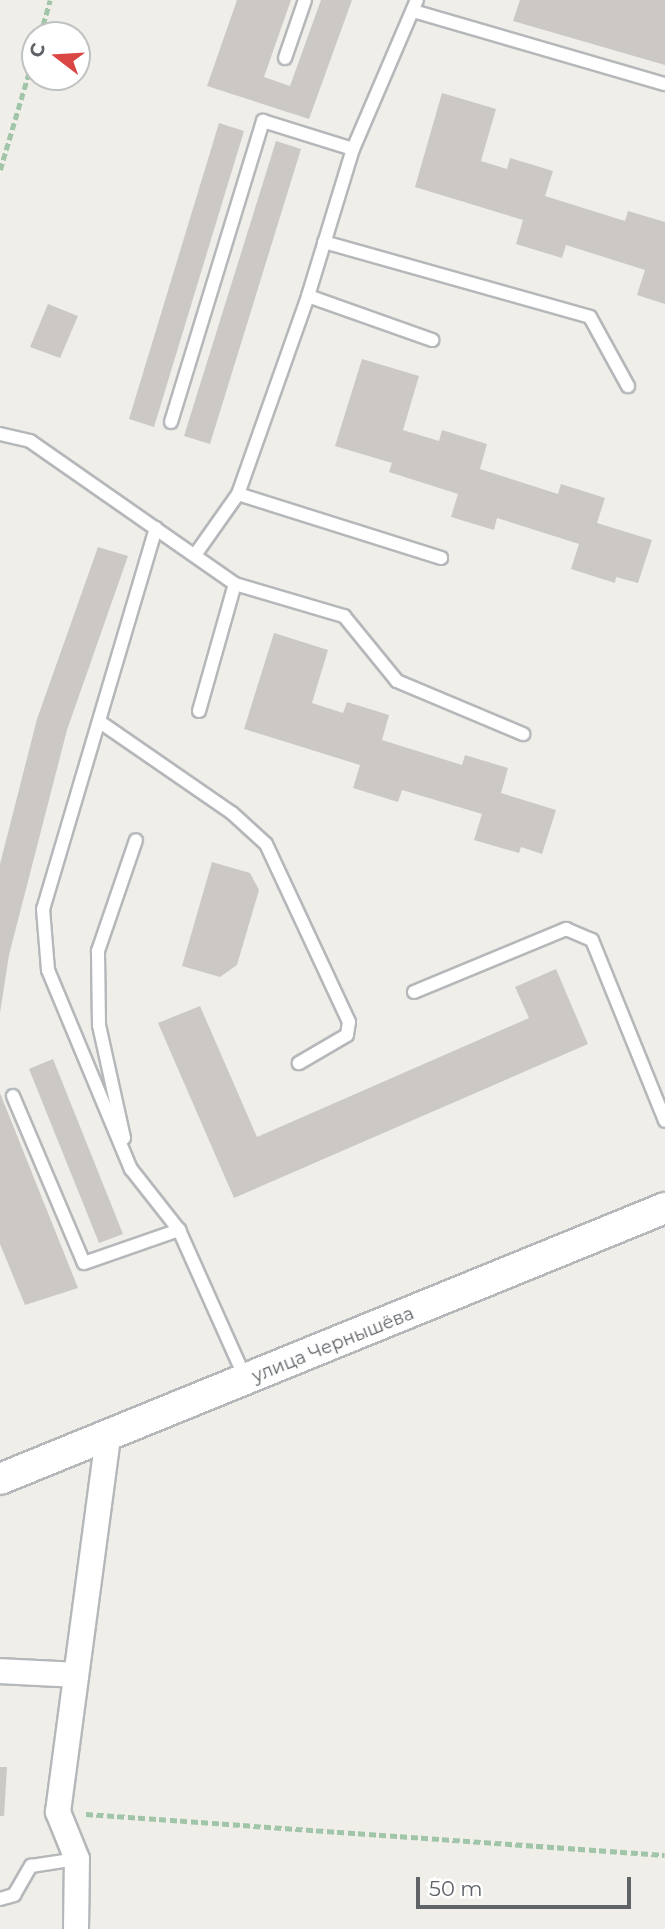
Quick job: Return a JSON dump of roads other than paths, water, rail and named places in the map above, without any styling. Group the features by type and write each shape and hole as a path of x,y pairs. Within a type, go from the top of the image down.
{"street":[{"name":"улица Чернышёва","path":"0,1479 108,1438 665,1208"},
{"path":"76,1929 77,1859 58,1812 108,1438"},
{"path":"0,1671 76,1675"}],"lane":[{"path":"285,58 305,0"},
{"path":"195,555 238,494 308,296 353,149 415,6 665,84"},
{"path":"171,422 263,121 353,149"},
{"path":"324,242 590,317 628,386"},
{"path":"308,296 432,340"},
{"path":"0,434 30,441 235,584 344,616 397,681 523,734"},
{"path":"238,494 441,558"},
{"path":"156,528 44,909 48,970 131,1169 179,1230 246,1381"},
{"path":"200,711 235,584"},
{"path":"100,722 232,814 266,844 349,1022 347,1035 299,1063"},
{"path":"131,1169 99,1025 98,951 136,840"},
{"path":"414,992 566,929 592,940 665,1121"},
{"path":"13,1096 84,1263 179,1230"},
{"path":"0,1899 14,1895 31,1866 77,1859"}]}
